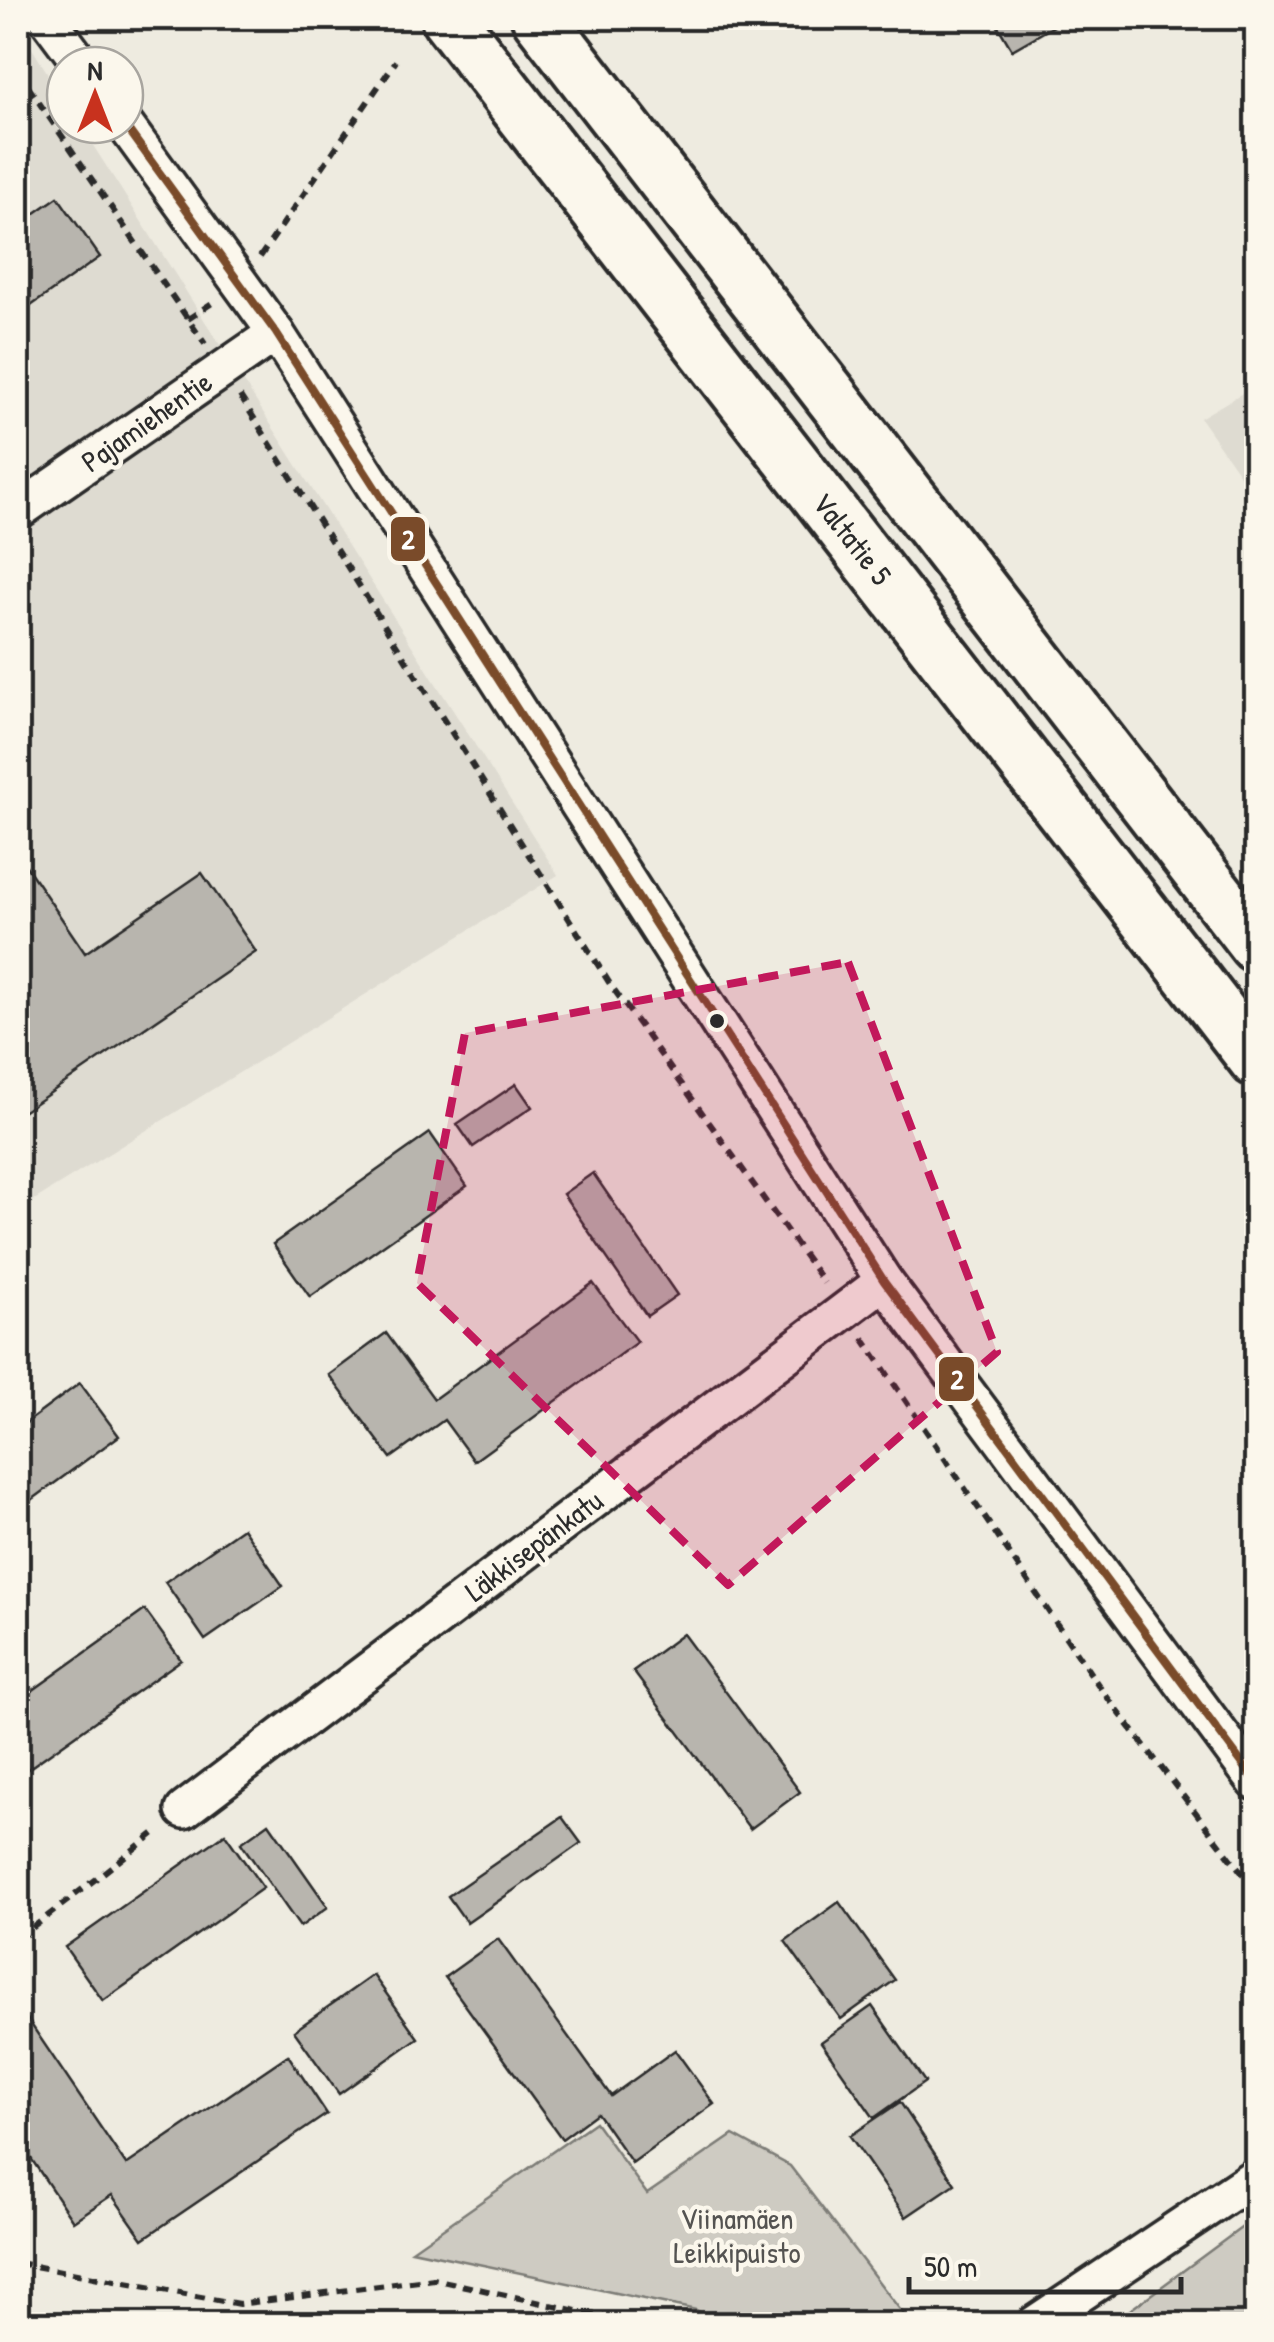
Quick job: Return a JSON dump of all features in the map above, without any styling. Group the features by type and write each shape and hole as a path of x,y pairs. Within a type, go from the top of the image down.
{"highway":[{"name":"Valtatie 5","path":"448,18 1256,1060"},
{"path":"539,18 1256,945"},
{"path":"1218,1011 1256,1078"}],"street":[{"path":"47,18 67,45"},
{"path":"140,145 276,333 884,1281 1256,1782"},
{"name":"Pajamiehentie","path":"18,511 276,333"},
{"name":"Läkkisepänkatu","path":"184,1810 884,1281"},
{"path":"1036,2324 1256,2176"}],"path":[{"path":"188,319 241,284 396,61"},
{"path":"18,72 223,369 610,984 844,1311 1101,1689 1256,1891"},
{"path":"18,1938 184,1810"},
{"path":"18,2263 240,2304 434,2280 636,2324"}],"highlighted area":[{"path":"848,962 997,1352 728,1585 417,1283 465,1033"}],"shaded area":[{"path":"18,26 45,69 45,145 93,145 558,875 18,1210"},
{"path":"1256,385 1256,498 1200,418"}],"green space":[{"name":"Viinamäen Leikkipuisto","path":"595,2122 647,2194 733,2135 790,2166 911,2324 719,2324 696,2310 412,2250"},
{"path":"1256,2217 1256,2324 1111,2324"}],"building":[{"path":"993,18 1068,18 1012,50"},
{"path":"58,197 100,257 18,315 18,225"},
{"path":"18,854 85,953 202,873 256,952 18,1115"},
{"path":"516,1084 532,1107 473,1147 457,1124"},
{"path":"430,1133 467,1186 310,1297 273,1244"},
{"path":"593,1173 677,1295 647,1316 563,1194"},
{"path":"593,1283 637,1342 474,1461 444,1420 391,1458 329,1375 386,1333 434,1399"},
{"path":"80,1383 119,1436 18,1510 18,1429"},
{"path":"243,1528 283,1586 205,1640 165,1582"},
{"path":"145,1610 181,1660 18,1776 18,1701"},
{"path":"683,1634 800,1792 750,1829 633,1671"},
{"path":"562,1817 581,1843 467,1923 448,1896"},
{"path":"269,1823 328,1907 300,1927 241,1843"},
{"path":"225,1834 263,1888 103,2001 65,1947"},
{"path":"839,1902 895,1980 841,2019 785,1941"},
{"path":"498,1939 611,2096 675,2050 714,2104 632,2163 597,2113 562,2139 445,1977"},
{"path":"373,1975 418,2038 339,2094 294,2031"},
{"path":"18,2005 126,2165 288,2055 327,2114 143,2239 112,2195 73,2221 18,2139"},
{"path":"872,2006 925,2082 874,2118 821,2042"},
{"path":"900,2102 955,2184 906,2217 850,2136"}],"transit line":[{"name":"2","path":"140,145 276,333 884,1281 1256,1782"}]}
